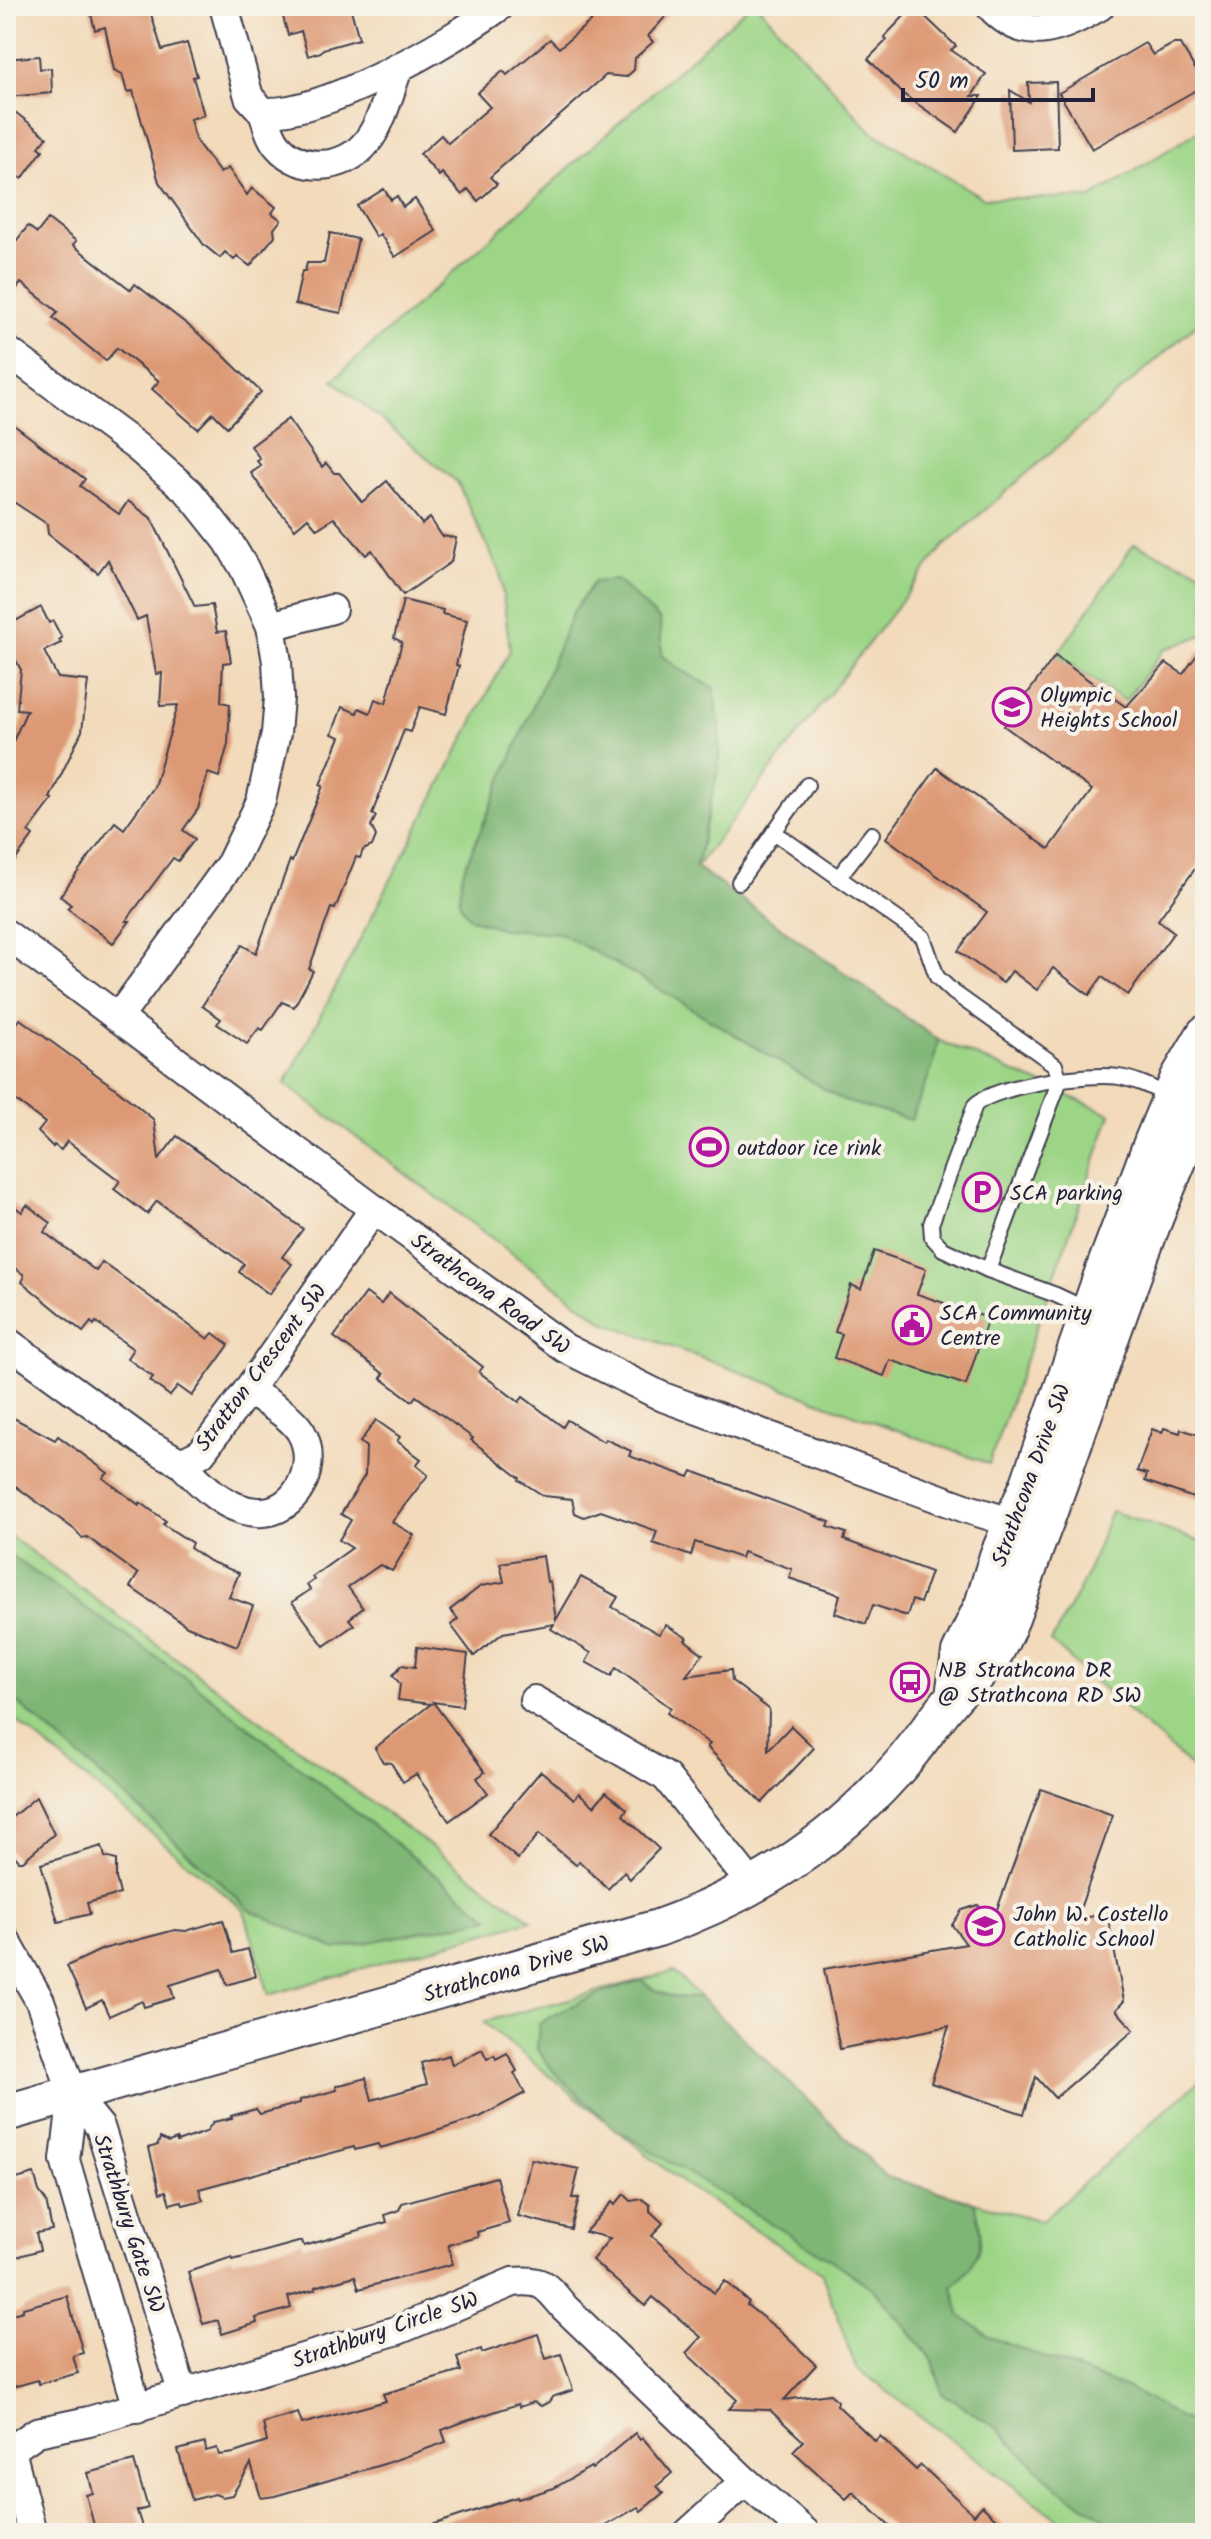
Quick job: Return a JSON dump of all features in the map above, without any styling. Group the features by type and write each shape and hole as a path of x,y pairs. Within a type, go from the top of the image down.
{"street":[{"path":"224,6 249,97 263,112 275,143 284,152 307,163 332,164 357,153 374,130 398,69"},
{"path":"263,112 280,113 308,105 398,69 500,6"},
{"path":"990,6 1008,21 1036,29 1065,26 1100,6"},
{"path":"6,350 137,447 189,492 228,541 271,626 277,662 277,721 270,769 261,801 231,863 118,1018"},
{"path":"271,626 332,609"},
{"name":"Strathcona Road SW","path":"6,934 565,1348 663,1397 968,1509 1027,1527"},
{"name":"Strathcona Drive SW","path":"1027,1527 1070,1458 1127,1288 1175,1164 1205,1034"},
{"name":"Strathcona Drive SW","path":"6,2113 658,1928 753,1886 815,1846 855,1813 899,1767 954,1696 990,1661 1011,1618 1027,1527 1029,1484 1090,1311 1188,1107"},
{"name":"Stratton Crescent SW","path":"6,1341 146,1443 181,1463 201,1453 374,1209"},
{"path":"181,1463 208,1491 234,1507 269,1511 280,1507 297,1492 308,1468 306,1442 291,1420 248,1390"},
{"path":"534,1700 666,1777 753,1886"},
{"path":"6,1941 40,2001 73,2094"},
{"name":"Strathbury Gate SW","path":"73,2094 100,2127 109,2150 183,2394"},
{"name":"Strathbury Gate SW","path":"73,2094 65,2160 137,2408"},
{"name":"Strathbury Circle SW","path":"32,2533 11,2450 37,2432 137,2408 398,2330 513,2282 531,2280 547,2286 564,2307 745,2481 806,2533"},
{"path":"688,2533 745,2481"}],"lane":[{"path":"739,882 807,785"},
{"path":"774,832 923,937 937,977 953,992 1055,1065 1060,1080 988,1270"},
{"path":"838,878 872,834"},
{"path":"1090,1311 943,1249 932,1237 931,1224 975,1105 982,1098 1010,1089 1082,1076 1116,1076 1138,1080 1188,1107"}],"green space":[{"path":"749,6 758,6 871,131 983,198 1091,198 1205,127 1205,317 943,547 696,867 938,1040 1111,1114 989,1464 604,1322 285,1084 510,650 500,573 457,482 333,380"},
{"path":"1134,544 1205,573 1205,634 1164,650 1125,701 1057,655"},
{"path":"617,580 660,620 662,656 714,688 720,727 719,765 696,867 938,1040 933,1066 911,1120 844,1101 646,981 560,933 503,929 469,918 459,902 462,874 573,612 594,582"},
{"path":"1111,1511 1205,1543 1205,1779 1051,1642 1085,1579"},
{"path":"6,1533 531,1920 269,1995 244,1910 6,1712"},
{"path":"6,1552 189,1680 490,1918 335,1949 250,1910 6,1693"},
{"path":"673,1971 887,2177 1041,2221 1205,2076 1205,2533 1076,2533 856,2368 821,2272 684,2184 483,2022"},
{"path":"642,1980 669,1995 700,1997 887,2177 974,2202 980,2227 978,2249 970,2268 953,2287 960,2315 990,2337 1131,2390 1205,2431 1205,2533 1124,2533 1056,2487 998,2429 942,2393 933,2361 876,2291 831,2260 614,2128 553,2071 537,2048 539,2024 589,1998"}],"building":[{"path":"89,6 156,6 157,12 151,14 162,50 187,43 204,115 190,119 196,141 220,173 228,168 247,195 252,188 276,207 272,213 281,220 274,229 275,236 250,266 237,256 234,260 225,252 220,258 204,245 159,182 133,91 127,92 122,74 114,70 105,27 95,30"},
{"path":"280,6 350,6 359,39 308,56 301,31 288,35"},
{"path":"591,6 675,6 648,36 653,42 635,58 634,70 626,77 606,75 490,177 497,184 478,201 468,189 462,195 442,173 439,176 420,154 441,135 448,143 490,107 477,93 503,71 507,75 550,39 559,48 598,15"},
{"path":"914,6 956,46 951,50 986,74 972,96 982,96 958,132 903,94 868,59"},
{"path":"1145,43 1153,55 1173,44 1180,44 1205,85 1092,149 1059,93"},
{"path":"39,56 40,69 51,68 52,93 6,97 6,59"},
{"path":"1056,82 1058,148 1012,150 1010,90 1029,102 1028,83"},
{"path":"15,112 47,137 39,147 43,150 22,179 6,167 6,125"},
{"path":"384,189 391,200 397,196 403,207 415,199 436,231 395,257 380,234 376,237 357,206"},
{"path":"48,219 76,241 73,245 131,290 135,284 188,325 261,392 227,427 213,413 198,429 152,389 159,381 117,348 106,361 53,318 58,312 21,283 6,303 6,254 28,226 37,233"},
{"path":"330,233 358,239 341,313 295,304 302,271 305,271 307,263 324,263"},
{"path":"6,419 85,479 80,486 119,514 128,501 151,518 195,607 212,605 217,632 226,631 231,662 223,663 221,702 230,704 228,744 219,777 208,773 198,809 183,830 195,839 178,861 173,858 113,943 67,908 71,905 60,896 115,822 124,829 154,787 178,705 160,706 162,673 156,674 146,616 137,620 108,560 98,573 48,534 47,524 6,497"},
{"path":"288,419 322,467 326,463 334,473 339,473 362,502 387,481 422,524 430,518 442,536 456,538 451,562 403,595 372,550 366,555 334,518 317,529 308,518 295,529 251,473 261,466 251,446"},
{"path":"403,600 467,620 446,714 420,707 410,732 404,730 372,814 376,816 371,826 376,836 372,846 363,850 360,858 356,857 335,909 331,908 309,969 313,971 308,981 294,1007 282,1002 263,1030 259,1028 247,1044 217,1024 221,1019 202,1006 242,945 256,953 290,860 292,862 323,786 320,785 340,737 332,734 342,707 357,713 359,708 370,713 375,699 386,703 402,642 394,638"},
{"path":"41,607 62,638 59,640 61,643 44,651 58,678 88,681 82,731 50,798 53,799 28,832 33,836 6,873 6,757 27,710 17,709 21,670 6,641 6,626"},
{"path":"1205,644 1205,855 1158,920 1174,932 1128,995 1102,977 1089,995 1053,968 1037,990 1012,971 1003,983 958,951 987,912 886,838 937,768 1049,849 1092,790 1004,726 1055,656 1126,707 1166,663 1183,674"},
{"path":"20,1019 154,1120 159,1159 177,1136 303,1229 282,1257 292,1264 269,1294 239,1272 244,1264 157,1201 147,1214 114,1189 120,1181 67,1141 61,1150 53,1147 38,1132 45,1123 6,1093 6,1038"},
{"path":"6,1200 22,1212 27,1205 51,1223 44,1232 96,1271 102,1262 208,1339 213,1333 229,1345 192,1396 178,1386 170,1396 150,1381 153,1377 127,1358 133,1349 96,1322 94,1325 91,1322 83,1332 22,1282 23,1274 6,1262"},
{"name":"SCA Community Centre","path":"874,1251 926,1269 917,1294 988,1318 966,1385 890,1360 884,1376 834,1358 842,1334 835,1332 851,1285 861,1289"},
{"path":"366,1293 381,1304 389,1293 483,1367 479,1372 519,1402 523,1397 563,1427 567,1420 604,1442 605,1439 631,1451 629,1456 689,1477 692,1471 830,1522 828,1527 846,1533 844,1540 931,1572 920,1603 912,1600 907,1616 873,1605 866,1624 835,1613 840,1595 789,1578 792,1569 743,1552 741,1558 695,1542 691,1556 653,1543 657,1531 601,1511 584,1517 575,1513 572,1499 544,1496 519,1480 471,1440 473,1438 416,1396 412,1401 381,1378 384,1374 334,1337"},
{"path":"6,1414 55,1440 58,1436 108,1473 103,1478 139,1505 140,1502 166,1521 163,1524 192,1543 190,1548 209,1561 239,1573 229,1597 253,1606 237,1646 187,1626 130,1587 138,1574 87,1537 82,1538 6,1479"},
{"path":"376,1420 400,1437 397,1441 421,1459 416,1465 428,1475 392,1522 414,1535 392,1571 380,1565 348,1587 363,1608 349,1619 354,1625 324,1646 292,1602 310,1590 307,1585 314,1580 312,1577 352,1548 339,1540 351,1520 341,1514 365,1475 366,1447 360,1442"},
{"path":"1164,1428 1180,1433 1181,1429 1205,1437 1205,1502 1145,1481 1147,1474 1137,1471 1152,1429 1162,1433"},
{"path":"543,1556 556,1620 581,1577 618,1597 612,1607 643,1625 659,1634 666,1625 687,1638 685,1640 703,1654 686,1676 731,1670 732,1681 769,1709 768,1750 791,1726 814,1748 762,1803 707,1747 710,1744 667,1713 671,1708 616,1668 611,1676 586,1662 591,1653 551,1629 554,1624 503,1633 474,1656 451,1625 458,1619 450,1610 481,1586 504,1582 500,1563"},
{"path":"417,1647 468,1654 462,1706 433,1702 485,1772 477,1778 488,1793 449,1821 416,1774 403,1782 391,1763 383,1762 375,1748 431,1704 398,1700 400,1684 393,1675 402,1665 415,1667"},
{"path":"541,1771 574,1799 579,1793 594,1806 606,1792 627,1809 623,1815 659,1849 630,1879 624,1872 608,1889 579,1861 576,1865 539,1834 518,1859 488,1834"},
{"path":"1041,1789 1113,1815 1076,1920 1107,1913 1124,2001 1116,2010 1134,2030 1055,2098 1036,2077 1024,2114 931,2083 949,2026 840,2049 824,1969 966,1944 952,1925 962,1910 978,1905 992,1923"},
{"path":"36,1797 54,1834 23,1861 19,1861 6,1846 6,1822"},
{"path":"102,1846 105,1857 116,1860 120,1894 87,1903 90,1914 58,1922 41,1864"},
{"path":"223,1920 233,1953 248,1949 256,1976 227,1985 222,1969 170,1985 174,1998 144,2007 142,2001 109,2016 102,2000 86,2008 67,1966 103,1949"},
{"path":"482,2049 487,2059 494,2055 496,2059 507,2053 525,2093 480,2117 409,2140 380,2148 378,2144 355,2150 354,2147 199,2189 203,2200 183,2205 181,2201 170,2204 166,2191 160,2193 149,2148 158,2145 160,2138 169,2142 177,2139 177,2142 206,2132 213,2122 256,2109 260,2114 300,2103 300,2100 337,2090 336,2086 366,2078 372,2100 427,2084 421,2063 449,2055 452,2065"},
{"path":"531,2159 579,2169 572,2198 579,2198 571,2229 518,2216"},
{"path":"34,2174 46,2201 52,2230 36,2233 40,2250 6,2260 6,2182"},
{"path":"496,2177 509,2223 477,2232 478,2237 448,2245 452,2264 359,2289 355,2276 315,2287 288,2297 291,2308 256,2318 257,2323 222,2334 218,2320 203,2324 188,2272 232,2257 233,2260 302,2241 304,2246 387,2222 385,2215 399,2210 402,2203"},
{"path":"624,2194 631,2201 642,2199 650,2205 650,2211 663,2223 652,2236 714,2293 725,2281 749,2302 747,2305 816,2365 784,2400 830,2394 838,2401 837,2405 875,2441 880,2436 916,2470 921,2465 974,2515 982,2506 1011,2533 897,2533 853,2492 846,2499 793,2451 803,2441 770,2410 729,2409 737,2400 686,2353 701,2337 653,2297 645,2306 592,2260 610,2238 585,2232 612,2202 615,2205"},
{"path":"67,2296 83,2353 73,2356 78,2373 6,2389 6,2316"},
{"path":"538,2334 546,2359 561,2354 573,2390 552,2397 541,2406 534,2402 519,2407 518,2404 463,2422 442,2430 446,2442 275,2496 261,2498 251,2464 232,2495 222,2497 215,2494 192,2500 178,2450 205,2443 206,2451 217,2448 219,2455 234,2453 267,2442 263,2423 298,2413 302,2424 386,2401 383,2394 461,2371 457,2357 481,2349 482,2353"},
{"path":"635,2433 640,2440 643,2438 672,2473 657,2486 663,2493 641,2511 638,2507 593,2533 421,2533 420,2529 554,2488 592,2469"},
{"path":"134,2461 148,2508 137,2511 144,2533 96,2533 86,2495 93,2493 88,2473"}],"place":[{"name":"Olympic Heights School","path":"1012,707"},
{"name":"outdoor ice rink","path":"709,1147"},
{"name":"SCA parking","path":"982,1192"},
{"name":"SCA Community Centre","path":"912,1325"},
{"name":"NB Strathcona DR @ Strathcona RD SW","path":"910,1682"},
{"name":"John W. Costello Catholic School","path":"985,1926"}]}
